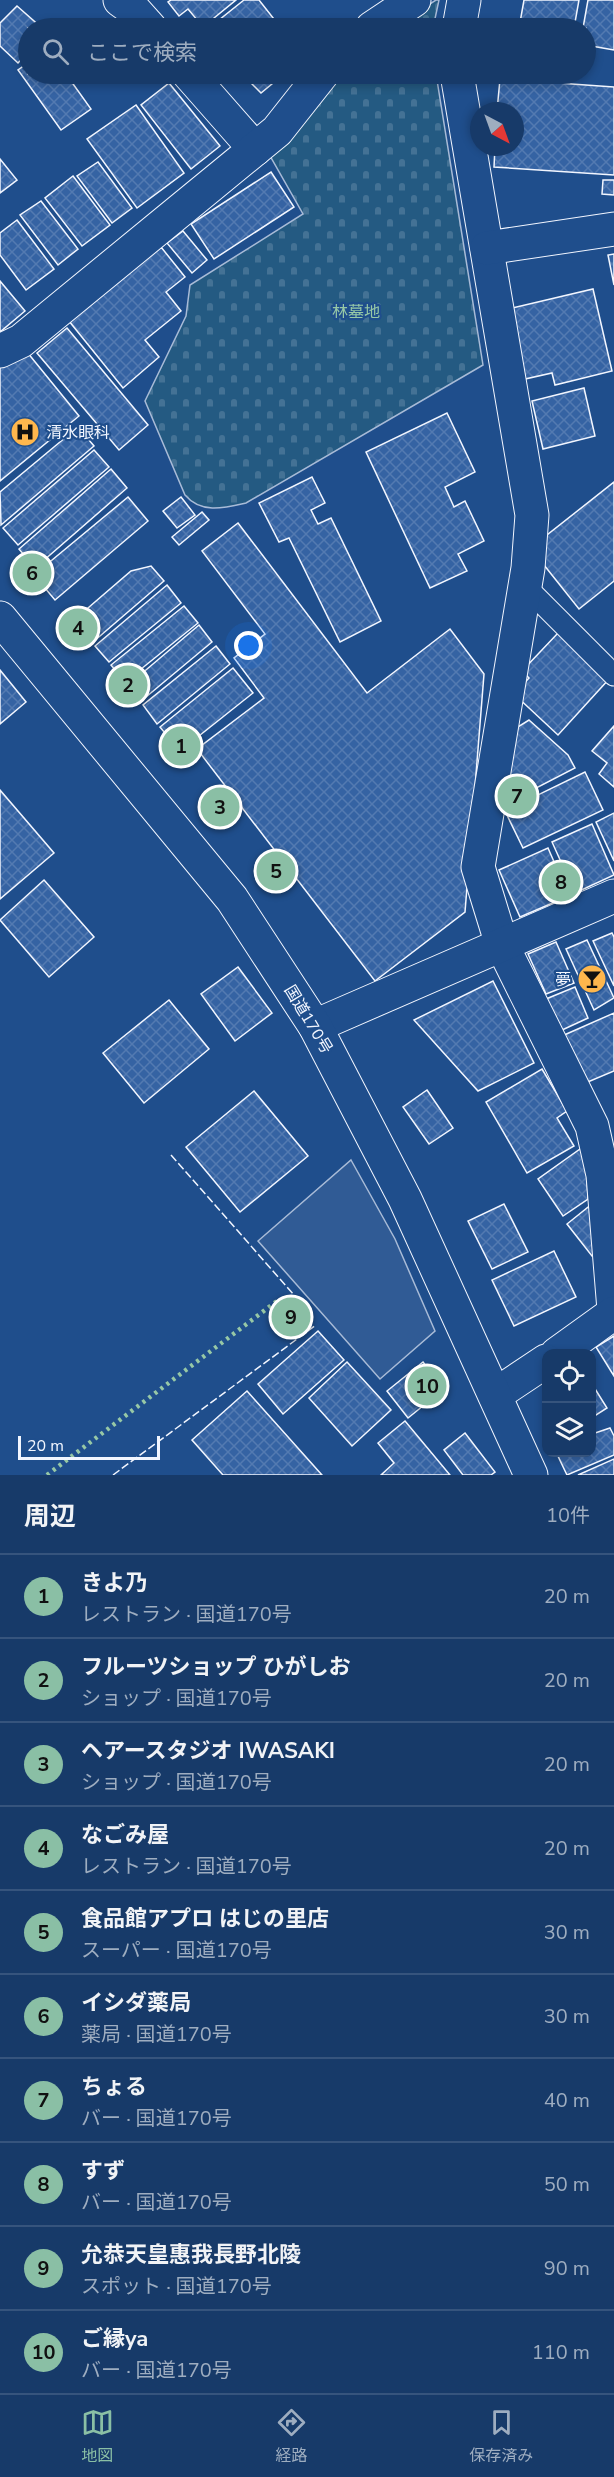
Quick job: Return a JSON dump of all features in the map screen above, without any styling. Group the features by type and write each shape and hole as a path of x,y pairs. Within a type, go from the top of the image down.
{"main road":[{"path":"120,0 141,18"},
{"path":"387,18 414,0"},
{"path":"461,18 464,0"},
{"path":"198,84 255,149"},
{"path":"0,351 21,341 255,149 277,130 314,84"},
{"path":"459,84 532,515 525,586 478,867 502,945 592,1126 603,1175 614,1312 563,1349"},
{"path":"487,248 614,229"},
{"name":"国道170号","path":"0,618 232,899 315,1026 405,1199 531,1475"},
{"path":"315,1026 614,896"},
{"path":"495,1395 542,1364"}],"lane":[{"path":"525,586 614,675"}],"green space":[{"path":"436,0 439,0 435,18 408,18"},
{"name":"林墓地","path":"331,84 438,84 483,365 246,503 221,508 206,507 191,501 185,495 145,401 186,316 190,285 303,214 269,154"}],"shaded area":[{"path":"351,1160 395,1239 435,1331 380,1379 258,1241"}],"building":[{"path":"171,0 236,0 214,18 196,18 188,9 179,16 168,2"},
{"path":"244,0 259,0 273,18 222,18"},
{"path":"524,0 579,0 576,18 521,18"},
{"path":"588,0 614,0 614,50 596,47 596,18 585,18"},
{"path":"17,6 31,18 18,18 18,63 0,46 0,23"},
{"path":"28,84 73,84 91,109 61,130"},
{"path":"170,84 220,146 191,169 141,105"},
{"path":"252,84 272,84 261,93"},
{"path":"500,84 571,84 614,87 614,175 494,167 495,156 524,156 524,102 498,102"},
{"path":"136,105 184,173 137,208 87,139"},
{"path":"0,159 17,180 0,193"},
{"path":"98,162 132,208 112,223 77,176"},
{"path":"271,172 294,207 214,259 191,224"},
{"path":"73,176 110,225 82,246 45,198"},
{"path":"603,180 614,180 614,195 602,194"},
{"path":"41,201 78,249 58,265 20,215"},
{"path":"17,220 54,269 26,290 0,255 0,233"},
{"path":"183,231 207,260 192,273 167,243"},
{"path":"161,247 185,277 166,292 181,311 145,340 159,357 123,388 69,321"},
{"path":"614,254 614,285 608,255"},
{"path":"0,281 25,311 0,332"},
{"path":"593,289 612,371 555,385 552,373 525,379 508,309"},
{"path":"67,328 148,425 119,450 37,353"},
{"path":"27,352 79,416 0,481 0,365"},
{"path":"584,388 595,436 543,449 532,401"},
{"path":"447,413 475,472 445,487 454,507 465,501 484,541 458,554 467,571 430,588 366,452"},
{"path":"78,427 94,446 1,525 0,492"},
{"path":"94,450 109,467 18,545 3,528"},
{"path":"111,469 127,488 35,568 19,549"},
{"path":"312,477 325,503 311,510 318,524 331,518 381,621 340,642 289,538 279,542 259,503"},
{"path":"614,482 614,581 579,609 540,560 547,535"},
{"path":"128,497 148,521 55,600 34,575"},
{"path":"181,497 195,515 177,528 163,511"},
{"path":"202,512 209,520 179,545 172,537"},
{"path":"238,523 367,693 450,629 484,674 465,912 375,981 197,749 264,698 234,658 265,634 202,551"},
{"path":"151,566 164,581 93,642 74,620 131,571"},
{"path":"167,585 181,603 109,662 95,646"},
{"path":"184,606 198,623 125,682 111,665"},
{"path":"199,625 212,642 140,702 127,686"},
{"path":"558,633 609,679 558,735 514,694 529,678 522,671"},
{"path":"216,646 230,664 157,724 143,705"},
{"path":"233,668 253,693 180,751 160,727"},
{"path":"0,670 26,702 0,724"},
{"path":"529,720 568,755 575,768 513,800 500,775 505,735"},
{"path":"614,726 614,787 599,774 607,763 592,751"},
{"path":"585,772 603,810 523,848 505,811"},
{"path":"0,790 54,853 0,899"},
{"path":"614,813 614,861 596,822"},
{"path":"592,824 614,875 575,893 552,842"},
{"path":"548,848 569,896 520,917 499,870"},
{"path":"44,880 94,937 49,977 0,920"},
{"path":"612,933 614,937 614,986 593,941"},
{"path":"587,940 614,998 594,1010 566,949"},
{"path":"556,942 574,983 546,994 528,954"},
{"path":"238,967 272,1013 235,1041 201,994"},
{"path":"493,981 534,1063 478,1091 414,1020"},
{"path":"575,987 588,1018 560,1031 546,999"},
{"path":"169,1000 209,1049 144,1103 103,1053"},
{"path":"614,1013 614,1071 583,1084 562,1036"},
{"path":"542,1069 567,1111 557,1118 574,1146 527,1173 486,1102"},
{"path":"427,1090 453,1128 429,1144 403,1107"},
{"path":"254,1091 308,1156 240,1212 186,1147"},
{"path":"580,1149 586,1158 588,1199 563,1216 538,1179"},
{"path":"504,1204 528,1252 492,1269 468,1221"},
{"path":"592,1204 599,1250 592,1256 567,1224"},
{"path":"554,1251 576,1297 514,1326 492,1280"},
{"path":"318,1331 344,1360 283,1414 258,1384"},
{"path":"614,1336 614,1376 596,1347"},
{"path":"347,1362 391,1410 352,1446 309,1398"},
{"path":"423,1362 444,1389 408,1418 387,1391"},
{"path":"596,1390 607,1408 596,1415"},
{"path":"247,1391 322,1475 223,1475 192,1440"},
{"path":"405,1421 450,1475 381,1475 394,1463 378,1443"},
{"path":"610,1428 614,1436 614,1455 567,1475 558,1457 596,1457 596,1433"},
{"path":"465,1433 495,1472 491,1475 463,1475 444,1450"},
{"path":"614,1459 614,1475 578,1475"}],"hedge":[{"path":"47,1475 277,1301"}],"fence":[{"path":"171,1155 302,1304 293,1312 280,1297"},
{"path":"113,1475 316,1325"}],"place":[{"name":"清水眼科","path":"25,432"},
{"name":"イシダ薬局","path":"32,573"},
{"name":"なごみ屋","path":"78,628"},
{"name":"フルーツショップ ひがしお","path":"128,685"},
{"name":"きよ乃","path":"181,746"},
{"name":"ちょる","path":"517,796"},
{"name":"ヘアースタジオ IWASAKI","path":"220,807"},
{"name":"食品館アプロ はじの里店","path":"276,871"},
{"name":"すず","path":"561,882"},
{"name":"夢","path":"592,979"},
{"name":"允恭天皇惠我長野北陵","path":"291,1317"},
{"name":"ご縁ya","path":"427,1386"}]}
